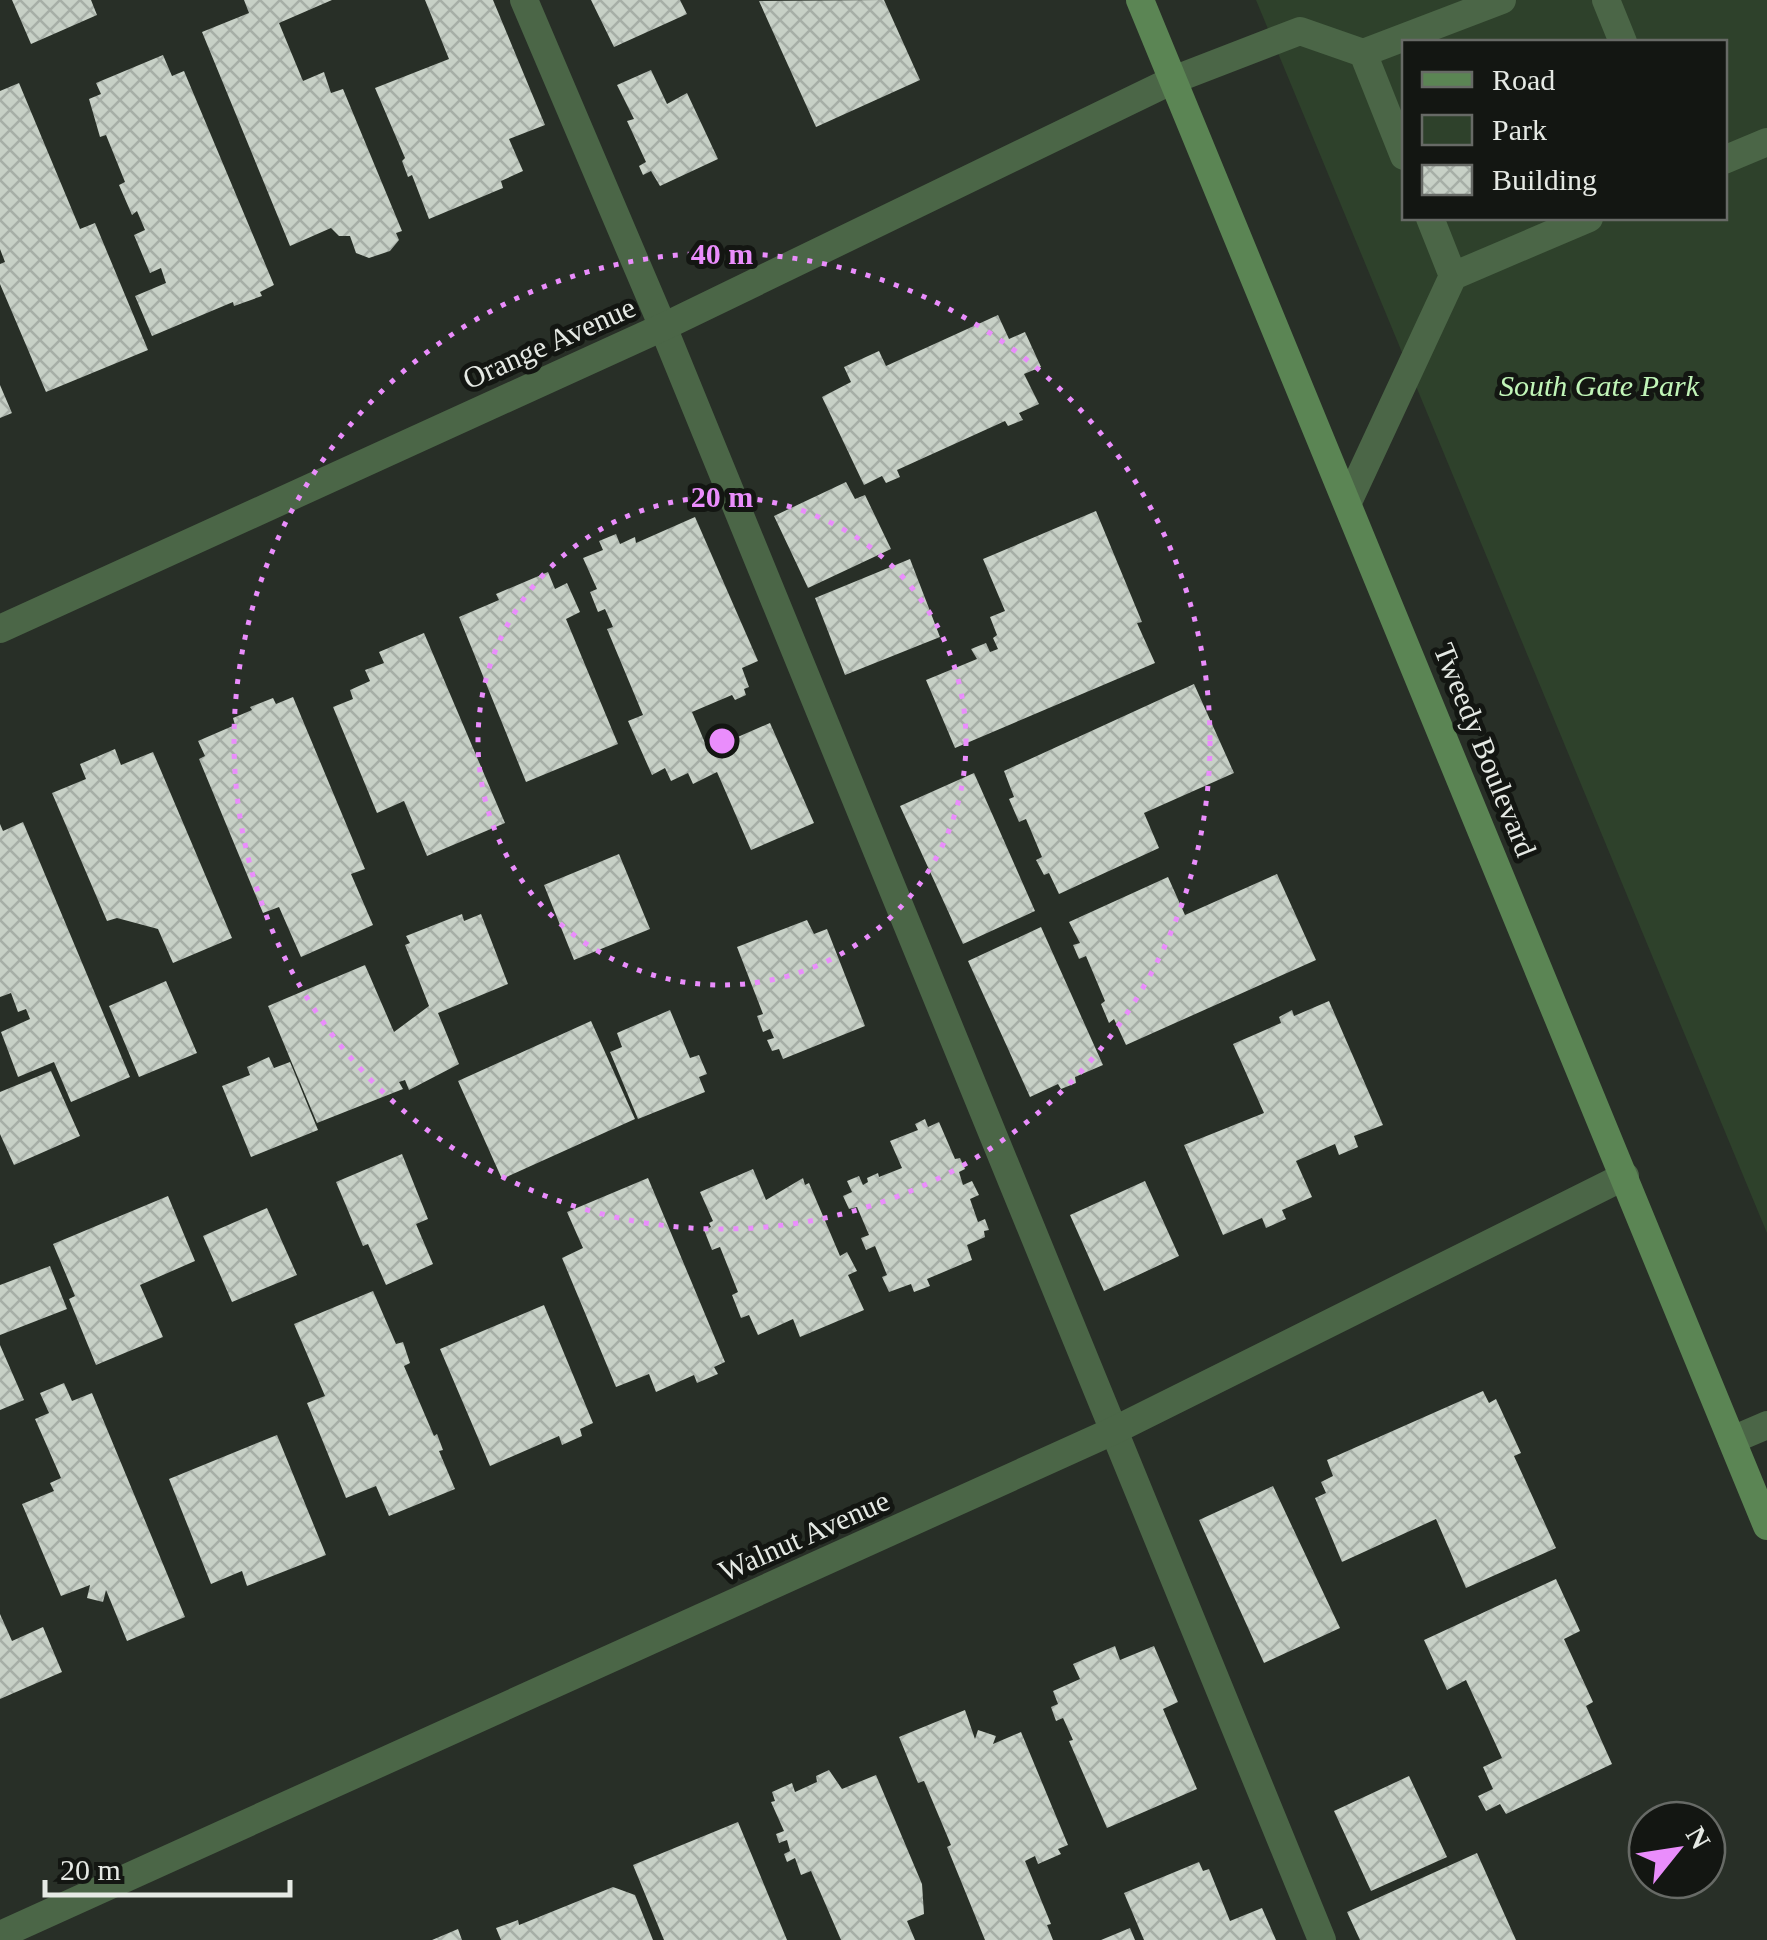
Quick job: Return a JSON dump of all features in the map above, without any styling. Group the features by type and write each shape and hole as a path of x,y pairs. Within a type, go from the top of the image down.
{"main road":[{"name":"Tweedy Boulevard","path":"1140,0 1767,1526"}],"street":[{"path":"524,0 663,327 1322,1940"},
{"path":"1402,151 1362,54 1502,0"},
{"path":"1606,0 1622,40"},
{"name":"Orange Avenue","path":"0,629 663,327 1173,80 1300,31 1362,54"},
{"path":"1727,159 1767,142"},
{"path":"1431,220 1453,276"},
{"path":"1348,502 1453,276 1584,220"},
{"name":"Walnut Avenue","path":"0,1935 1113,1431 1625,1176"},
{"path":"1732,1440 1767,1425"}],"green space":[{"name":"South Gate Park","path":"1256,0 1767,0 1767,1233"}],"building":[{"path":"12,0 91,0 97,15 31,44"},
{"path":"244,0 332,0 279,23 303,81 324,72 331,93 343,89 402,231 396,233 399,240 390,251 369,258 356,253 350,236 339,236 331,228 290,246 202,32 249,13"},
{"path":"425,0 493,0 545,125 509,139 523,171 501,181 503,188 429,219 412,175 408,177 402,161 405,158 375,88 449,59"},
{"path":"591,0 680,0 687,14 614,47"},
{"path":"884,0 920,80 816,127 759,1"},
{"path":"163,55 172,76 184,71 274,285 260,292 262,296 234,306 233,302 152,336 135,296 166,283 161,268 150,273 134,235 145,230 137,211 132,215 119,185 125,182 106,135 100,137 89,99 101,94 96,83"},
{"path":"651,70 667,104 687,93 718,159 660,186 651,171 643,175 639,166 646,162 627,121 634,119 617,85"},
{"path":"19,83 80,229 95,223 148,350 46,392 0,284 0,264 5,262 0,249 0,91"},
{"path":"998,315 1009,339 1025,332 1041,367 1024,374 1039,404 1019,413 1023,420 1008,426 1005,421 897,470 900,477 886,483 882,476 864,485 822,397 851,382 844,367 879,351 886,366"},
{"path":"0,385 12,413 0,418"},
{"path":"846,482 855,499 865,495 891,549 808,588 774,516"},
{"path":"1096,511 1155,663 955,748 926,680 977,659 971,649 986,643 990,652 998,649 990,617 1005,611 983,559"},
{"path":"695,517 758,661 742,668 749,687 744,689 746,695 735,700 732,695 692,712 708,750 770,723 814,823 751,850 717,772 693,784 688,773 671,781 665,768 652,775 628,721 643,715 607,629 613,627 605,609 598,612 590,592 597,589 583,558 603,550 599,541 616,534 620,544 635,537 636,543"},
{"path":"910,559 940,637 845,675 815,598"},
{"path":"548,572 555,589 567,583 580,612 566,619 618,744 526,782 459,617 499,600 496,594"},
{"path":"424,633 505,823 427,856 404,801 377,813 333,707 353,699 350,690 370,681 365,670 384,663 379,652"},
{"path":"1194,684 1234,773 1144,813 1159,848 1059,894 1049,873 1044,875 1036,860 1042,857 1026,819 1019,822 1009,799 1014,797 1004,771"},
{"path":"293,697 365,869 351,874 373,925 301,957 279,907 263,913 199,759 205,756 198,741 235,725 233,718 252,710 250,707 273,698 276,704"},
{"path":"115,749 121,765 153,752 232,938 173,963 158,929 117,918 107,921 52,793 86,779 80,764"},
{"path":"974,773 1035,911 963,944 900,806"},
{"path":"23,822 130,1077 71,1102 54,1062 18,1077 1,1032 30,1019 26,1009 18,1012 11,993 0,997 0,824 3,831"},
{"path":"619,854 650,929 574,960 544,885"},
{"path":"1277,874 1316,960 1126,1045 1114,1019 1109,1023 1101,1004 1105,1001 1086,956 1079,959 1073,945 1080,943 1069,922 1168,877 1185,915"},
{"path":"462,914 464,921 481,914 508,984 438,1013 459,1064 409,1090 405,1080 399,1082 403,1089 317,1123 268,1006 365,965 394,1032 429,1006 405,945 410,943 406,936"},
{"path":"807,920 814,934 827,929 865,1026 783,1059 779,1049 772,1051 767,1040 774,1038 770,1029 763,1032 757,1016 763,1014 737,947"},
{"path":"1041,927 1103,1065 1075,1077 1076,1083 1061,1089 1058,1084 1030,1097 968,961"},
{"path":"166,981 197,1053 139,1077 109,1006"},
{"path":"1329,1001 1383,1125 1354,1136 1358,1147 1339,1155 1335,1144 1296,1161 1312,1197 1282,1210 1286,1219 1266,1228 1262,1218 1223,1235 1184,1145 1264,1113 1233,1044 1281,1023 1279,1017 1292,1010 1294,1016"},
{"path":"670,1010 690,1058 699,1055 707,1074 699,1077 705,1092 638,1119 610,1052 622,1047 617,1033"},
{"path":"591,1021 635,1119 502,1179 458,1081"},
{"path":"269,1057 274,1068 290,1062 318,1130 251,1157 222,1086 250,1075 247,1067"},
{"path":"51,1071 80,1136 14,1165 0,1134 0,1092"},
{"path":"925,1119 928,1127 939,1122 955,1159 960,1158 965,1169 959,1172 963,1185 972,1181 979,1195 970,1199 978,1222 985,1219 989,1230 984,1231 985,1237 967,1245 972,1260 927,1279 930,1286 914,1292 911,1284 889,1292 882,1277 887,1275 875,1246 866,1250 861,1238 869,1235 857,1207 849,1209 843,1196 852,1192 847,1181 859,1176 863,1185 878,1173 879,1177 902,1168 890,1141 918,1130 915,1124"},
{"path":"402,1154 428,1219 416,1224 433,1264 386,1285 368,1244 363,1246 336,1182"},
{"path":"753,1169 766,1200 803,1178 805,1185 809,1183 840,1256 847,1252 857,1271 848,1275 864,1310 800,1337 793,1319 758,1335 749,1315 741,1318 732,1295 738,1292 720,1247 712,1250 704,1230 713,1221 700,1192"},
{"path":"648,1178 725,1362 714,1367 718,1374 697,1383 694,1375 656,1392 649,1374 616,1387 562,1258 583,1248 567,1212"},
{"path":"1145,1181 1179,1256 1104,1291 1070,1215"},
{"path":"168,1196 195,1261 140,1285 163,1337 96,1365 69,1299 75,1296 53,1244"},
{"path":"267,1208 297,1275 232,1302 203,1236"},
{"path":"50,1266 67,1309 0,1335 0,1285"},
{"path":"373,1291 396,1344 403,1342 410,1363 404,1366 434,1436 437,1434 443,1450 439,1451 455,1489 389,1516 376,1486 346,1498 307,1403 325,1396 294,1324"},
{"path":"544,1305 593,1423 580,1429 582,1436 562,1445 559,1436 490,1466 440,1349"},
{"path":"0,1345 24,1400 0,1410"},
{"path":"64,1383 72,1401 92,1393 185,1617 127,1641 106,1590 103,1602 87,1598 90,1585 61,1596 22,1504 54,1491 50,1483 61,1478 35,1419 49,1413 40,1393"},
{"path":"1483,1391 1489,1403 1496,1399 1521,1453 1514,1456 1556,1548 1466,1588 1436,1519 1342,1562 1315,1498 1326,1493 1321,1482 1333,1476 1327,1460"},
{"path":"277,1435 326,1555 247,1586 242,1571 211,1584 169,1479"},
{"path":"1273,1486 1340,1628 1264,1663 1199,1520"},
{"path":"1556,1579 1580,1631 1564,1639 1593,1702 1586,1706 1612,1764 1506,1814 1500,1804 1486,1811 1478,1796 1493,1789 1483,1767 1502,1758 1466,1680 1447,1690 1424,1640"},
{"path":"0,1614 12,1641 43,1627 62,1672 0,1699"},
{"path":"1115,1646 1120,1660 1154,1646 1178,1702 1163,1709 1197,1789 1107,1828 1063,1718 1056,1721 1051,1707 1058,1704 1053,1691 1080,1679 1073,1664"},
{"path":"965,1710 975,1739 978,1730 996,1736 993,1744 1021,1732 1068,1845 1058,1849 1061,1854 1038,1864 1035,1856 1025,1861 1051,1924 1047,1925 1053,1940 985,1940 924,1781 918,1783 899,1737"},
{"path":"829,1770 842,1789 876,1775 922,1884 924,1914 907,1921 915,1940 841,1940 811,1871 801,1875 795,1858 787,1862 784,1854 790,1851 787,1840 779,1843 776,1834 784,1831 771,1802 775,1801 772,1792 792,1783 795,1792 817,1782 816,1776"},
{"path":"1409,1776 1447,1857 1371,1891 1334,1811"},
{"path":"738,1822 787,1940 664,1940 633,1865"},
{"path":"1477,1853 1516,1940 1360,1940 1347,1912"},
{"path":"1199,1862 1203,1871 1209,1869 1230,1921 1262,1908 1276,1940 1144,1940 1124,1893"},
{"path":"613,1887 635,1895 653,1940 501,1940 496,1928 518,1920 519,1925"},
{"path":"1130,1928 1135,1940 1101,1940"},
{"path":"458,1929 462,1940 432,1940"}]}
